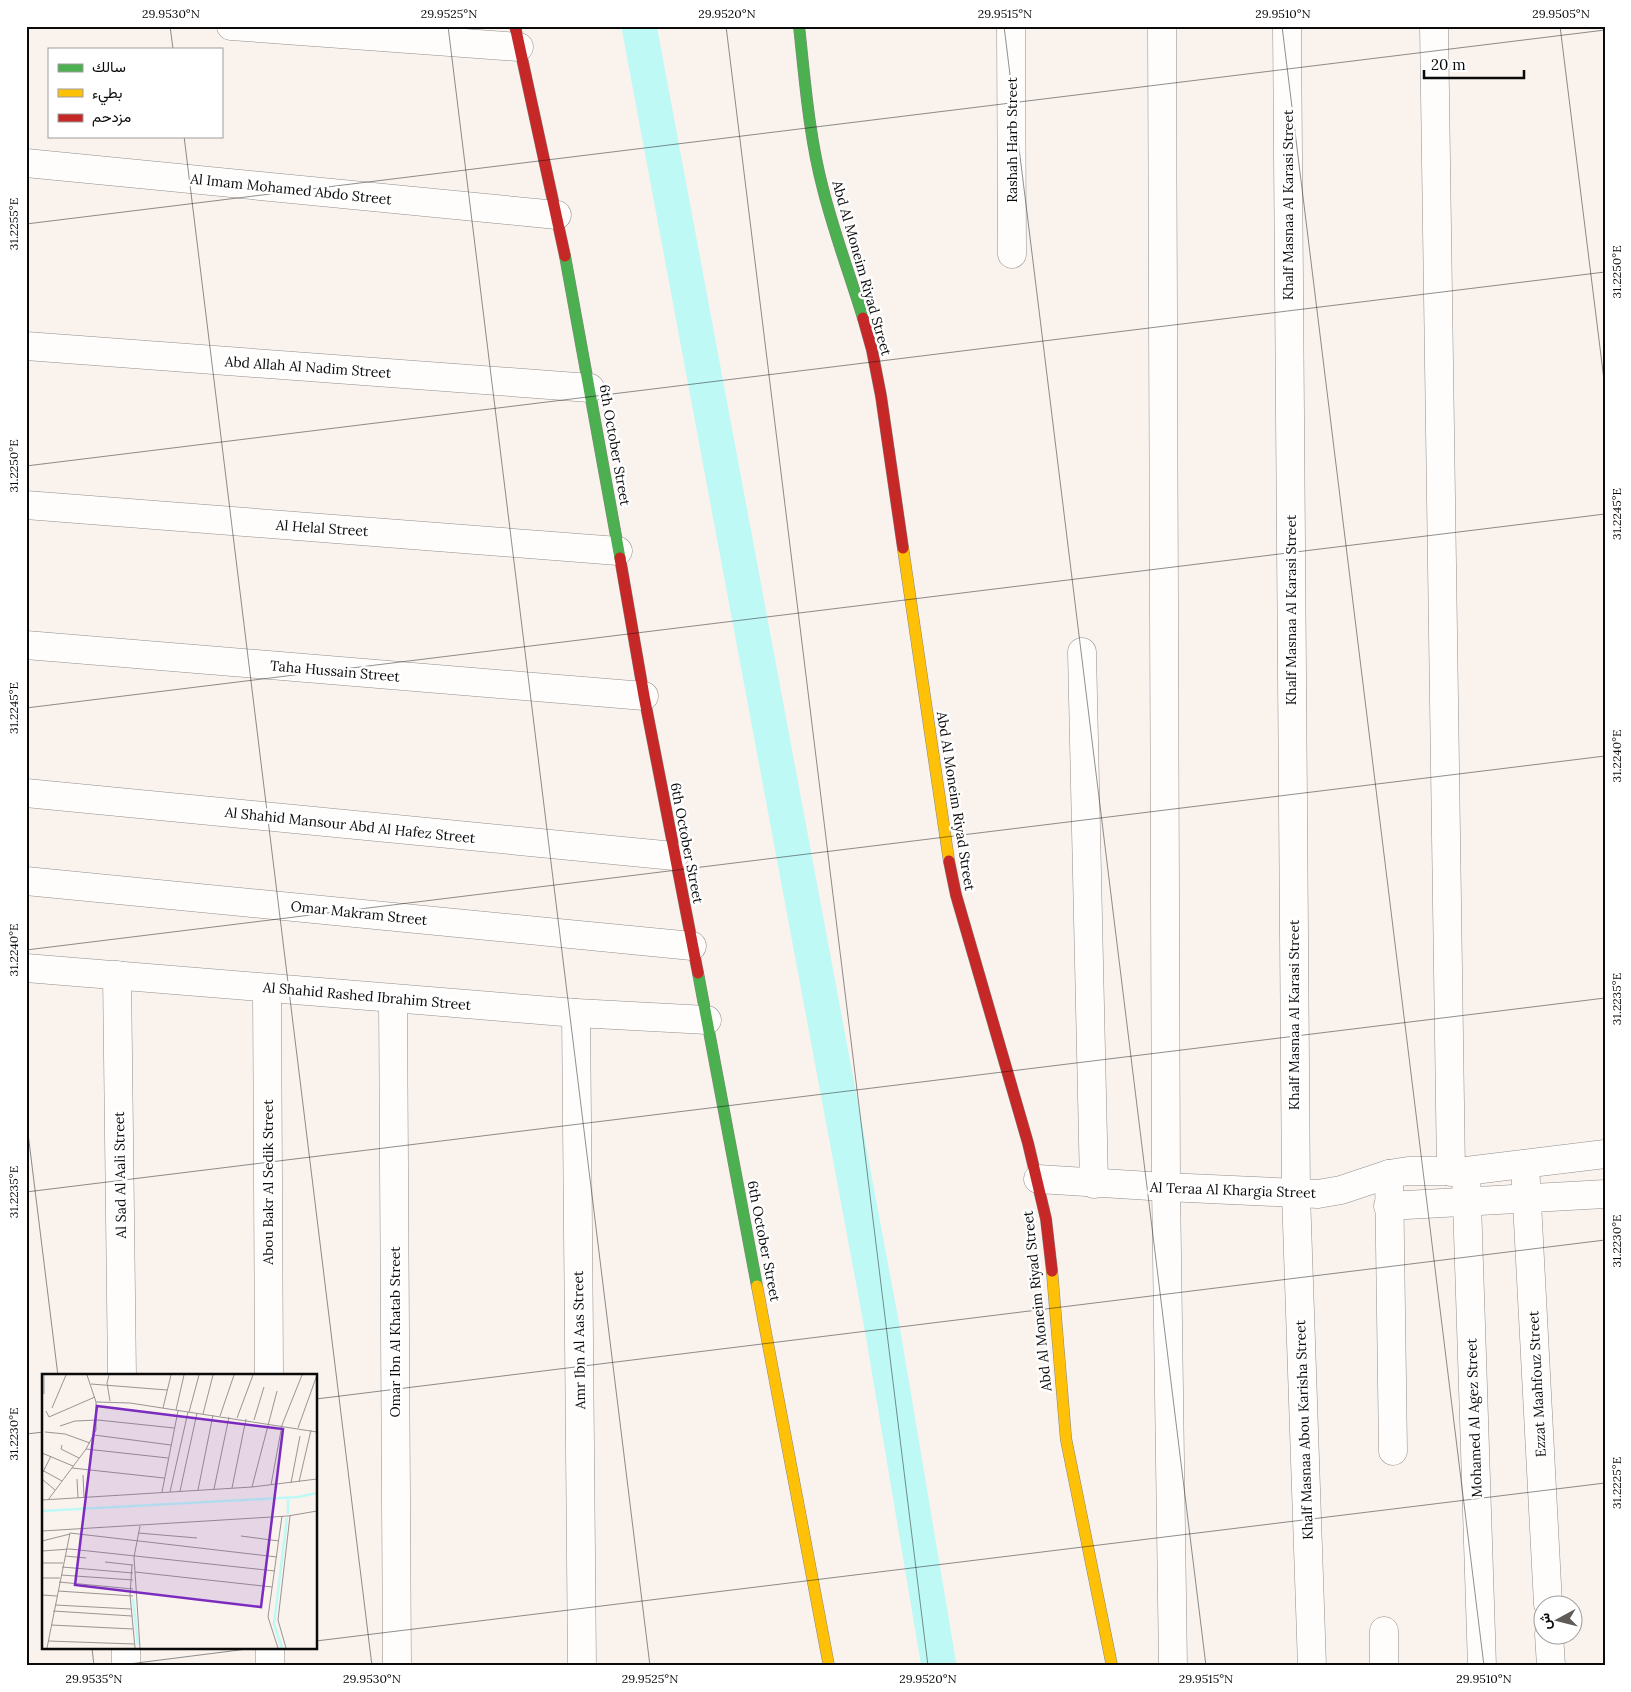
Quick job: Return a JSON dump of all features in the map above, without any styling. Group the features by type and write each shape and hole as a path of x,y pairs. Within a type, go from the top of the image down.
{"main road":[{"name":"Abd Al Moneim Riyad Street","path":"799,26 818,170 828,209 858,299 871,346 879,388 939,806 956,895 1038,1179 1046,1218 1066,1439 1112,1666"},
{"name":"6th October Street","path":"517,37 557,215 590,388 644,696 829,1666"}],"street":[{"path":"231,26 517,37"},
{"name":"Rashah Harb Street","path":"1011,26 1012,254"},
{"path":"1162,26 1166,1187 1173,1666"},
{"name":"Khalf Masnaa Al Karasi Street","path":"1287,26 1296,1194"},
{"name":"Mohamed Al Agez Street","path":"1434,26 1459,1172 1468,1201 1482,1666"},
{"name":"Al Imam Mohamed Abdo Street","path":"26,163 557,215"},
{"name":"Abd Allah Al Nadim Street","path":"26,346 590,388"},
{"name":"Al Helal Street","path":"26,505 618,551"},
{"name":"Taha Hussain Street","path":"26,645 644,696"},
{"path":"1082,652 1094,1184"},
{"name":"Al Shahid Mansour Abd Al Hafez Street","path":"26,793 674,856"},
{"name":"Omar Makram Street","path":"26,881 692,946"},
{"name":"Al Shahid Rashed Ibrahim Street","path":"26,968 576,1013 707,1020"},
{"name":"Al Sad Al Aali Street","path":"117,975 122,1374"},
{"name":"Abou Bakr Al Sedik Street","path":"267,988 269,1374"},
{"name":"Omar Ibn Al Khatab Street","path":"393,999 397,1666"},
{"name":"Amr Ibn Al Aas Street","path":"576,1013 582,1666"},
{"path":"1388,1206 1605,1194 1604,1154"},
{"name":"Al Teraa Al Khargia Street","path":"1038,1179 1094,1184 1318,1194 1341,1190 1389,1174 1408,1171 1459,1172 1604,1154"},
{"name":"Ezzat Maahfouz Street","path":"1526,1164 1548,1594"},
{"path":"1389,1174 1393,1451"},
{"name":"Khalf Masnaa Abou Karisha Street","path":"1296,1194 1312,1666"},
{"path":"1384,1631 1384,1666"},
{"path":"1550,1644 1551,1666"},
{"path":"126,1650 126,1666"},
{"path":"270,1650 270,1666"}],"waterway":[{"path":"639,26 882,1327 939,1666"}],"traffic: fast":[{"path":"799,26 808,108 818,169 832,222 863,318"},
{"path":"565,256 620,558"},
{"path":"698,973 757,1286"}],"traffic: slow":[{"path":"903,548 949,861"},
{"path":"1052,1271 1066,1439 1112,1666"},
{"path":"757,1286 829,1666"}],"traffic: jam":[{"path":"515,26 565,256"},
{"path":"863,318 872,350 881,396 903,548"},
{"path":"620,558 644,696 698,973"},
{"path":"949,861 956,895 1028,1143 1046,1219 1052,1271"}]}
